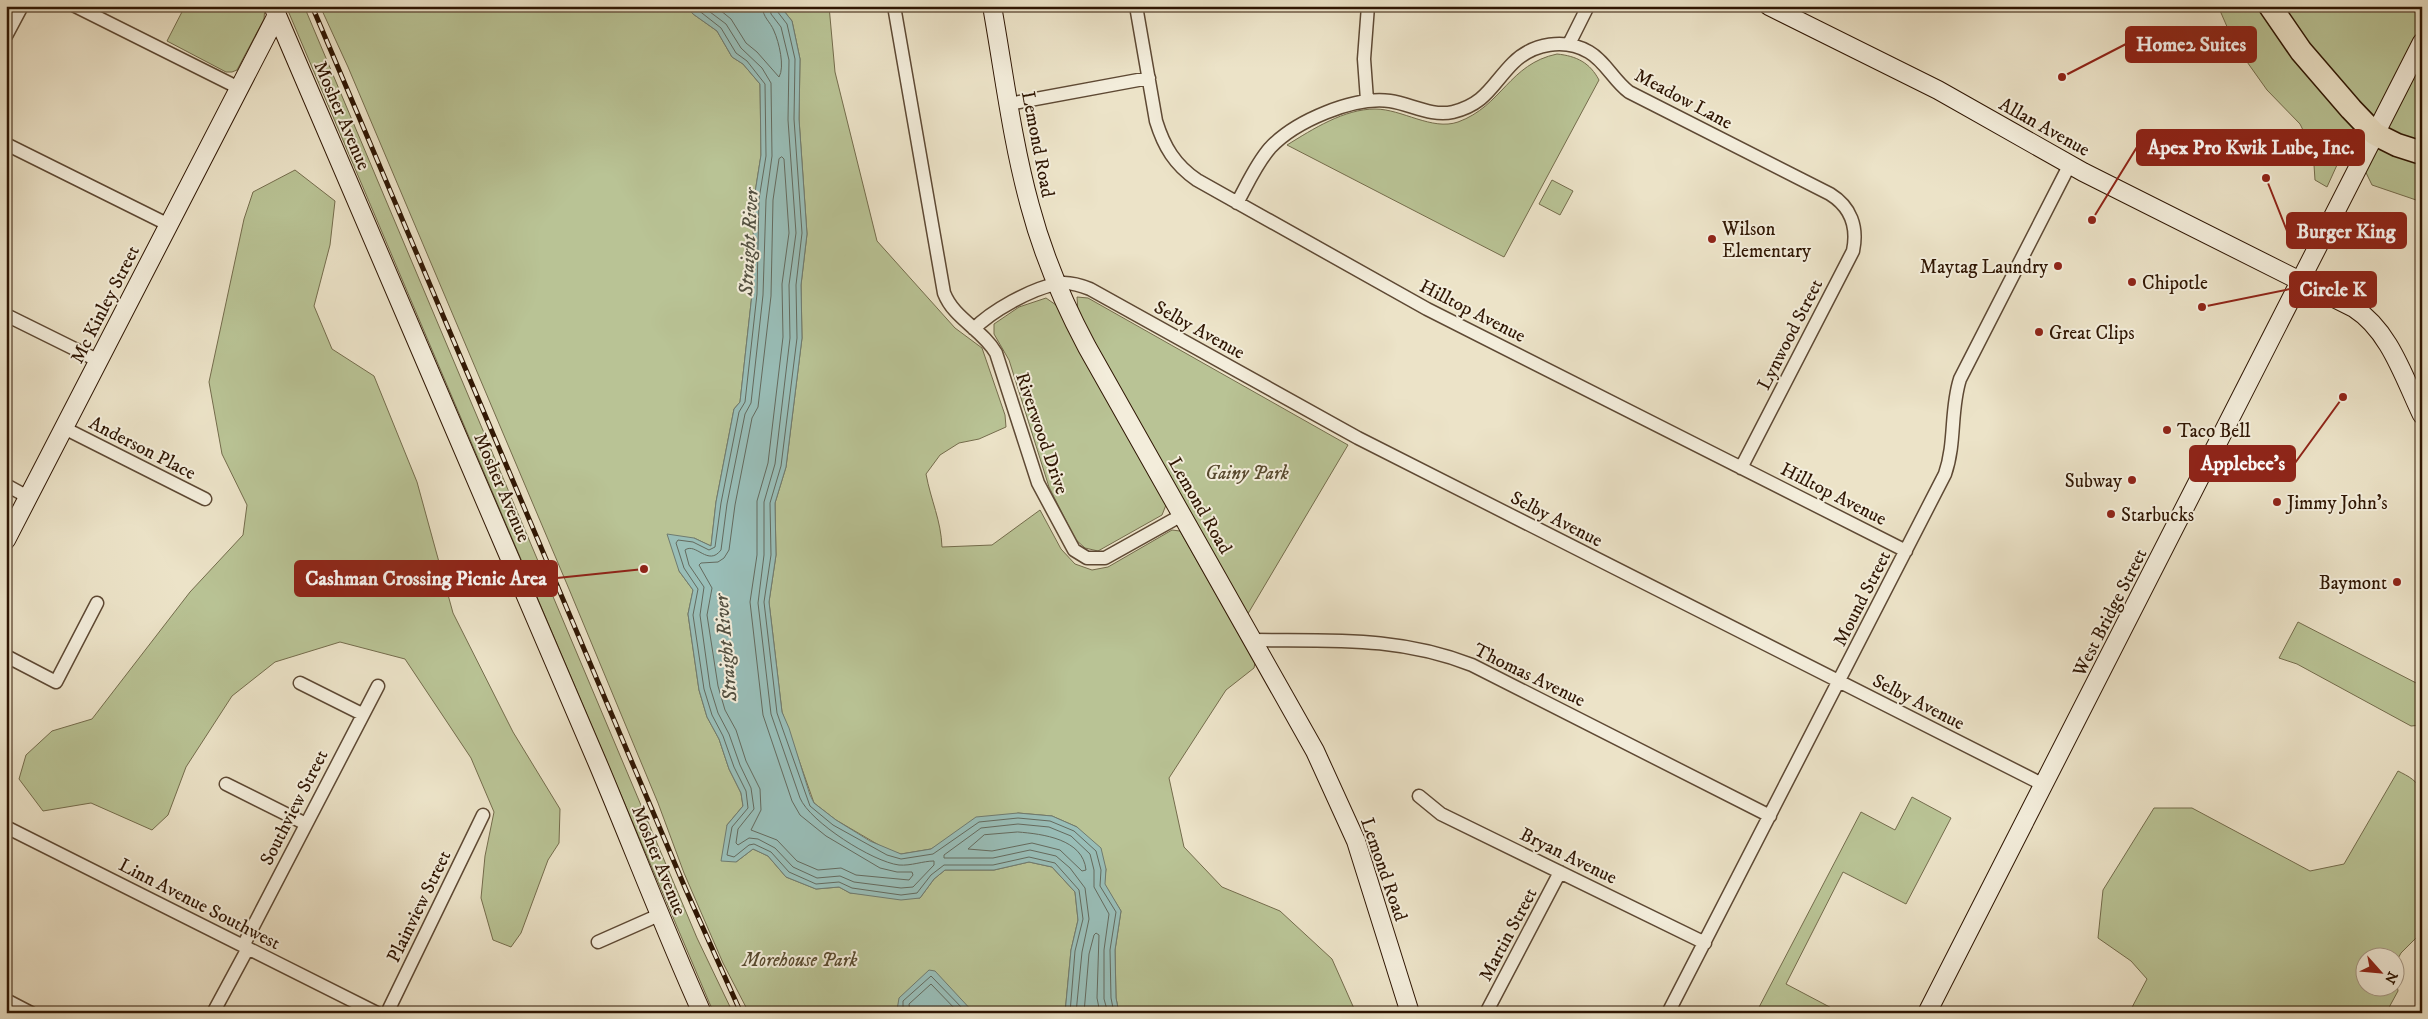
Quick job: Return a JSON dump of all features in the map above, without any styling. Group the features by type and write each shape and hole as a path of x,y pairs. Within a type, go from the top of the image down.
{"highway":[{"path":"2270,6 2301,50 2375,134 2397,145 2422,153"}],"street":[{"path":"6,36 22,6"},
{"path":"75,6 239,88"},
{"name":"Riverwood Drive","path":"894,6 944,293 954,312 991,344 996,354 1038,483 1074,550 1087,558 1105,558 1182,515"},
{"name":"Lemond Road","path":"992,6 1009,104 1030,205 1056,283 1087,347 1315,751 1333,788 1366,872 1410,1013"},
{"name":"Hilltop Avenue","path":"1136,6 1156,122 1168,151 1186,173 1427,309 1906,551"},
{"path":"1367,100 1364,59 1368,6"},
{"path":"1569,44 1588,6"},
{"name":"Allan Avenue","path":"1769,6 1938,90 2070,164 2349,305 2373,322 2386,342 2422,415"},
{"name":"Mc Kinley Street","path":"6,540 239,88 275,11"},
{"name":"Mosher Avenue","path":"275,11 599,766 659,915 702,1013"},
{"name":"West Bridge Street","path":"1927,1013 2422,42"},
{"name":"Meadow Lane","path":"1237,203 1260,161 1282,138 1336,108 1367,100 1392,102 1437,113 1462,110 1488,93 1523,55 1547,45 1569,44 1591,53 1620,85 1629,92 1830,194 1845,206 1850,215"},
{"path":"1009,104 1149,78"},
{"path":"6,144 169,225"},
{"name":"Mound Street","path":"1668,1013 1945,474 1950,458 1954,405 1960,379 2070,164"},
{"name":"Lynwood Street","path":"1741,468 1853,251 1855,239 1850,215"},
{"path":"974,329 991,313 1005,305 1056,283"},
{"name":"Selby Avenue","path":"1056,283 1071,284 1090,289 1358,438 2044,785"},
{"path":"6,315 99,361"},
{"name":"Anderson Place","path":"64,428 205,499"},
{"path":"6,486 28,497"},
{"path":"6,656 56,682 97,603"},
{"name":"Thomas Avenue","path":"1253,640 1369,641 1398,644 1446,655 1472,665 1770,816"},
{"path":"300,683 362,714"},
{"name":"Southview Street","path":"213,1013 306,824 378,686"},
{"path":"226,784 306,824"},
{"name":"Bryan Avenue","path":"1419,796 1441,814 1705,943"},
{"name":"Plainview Street","path":"387,1013 483,816"},
{"name":"Linn Avenue Southwest","path":"6,828 377,1013"},
{"name":"Martin Street","path":"1486,1013 1560,872"},
{"path":"598,942 659,915"},
{"path":"6,1000 31,1013"}],"green space":[{"path":"185,6 265,6 264,19 237,70 226,72 167,41"},
{"path":"286,6 304,6 697,938 733,1013 714,1013 709,1002"},
{"name":"Morehouse Park","path":"320,6 686,6 693,14 717,31 732,57 743,64 760,84 761,155 754,199 752,294 740,402 734,409 716,502 711,546 694,538 679,571 693,590 688,614 699,690 707,717 719,739 729,769 741,793 743,806 727,825 736,862 753,849 768,856 786,877 816,889 839,887 850,893 920,898 934,879 945,870 994,870 1029,862 1052,867 1075,892 1078,920 1071,950 1065,1013 749,1013 723,963 684,873 658,803 569,589 348,67"},
{"path":"780,6 829,6 835,72 877,241 955,328 982,348 1005,415 1006,427 979,439 959,443 940,455 926,474 940,528 942,547 992,545 1040,510 1061,549 1075,564 1092,570 1108,567 1172,530 1180,531 1255,663 1254,668 1226,690 1169,778 1184,847 1222,887 1280,911 1332,959 1356,1013 1119,1013 1116,998 1115,950 1121,911 1104,884 1106,869 1077,827 1052,816 1018,813 947,840 931,849 901,854 889,851 836,820 814,803 782,712 769,602 776,555 775,503 786,467 802,338 801,285 807,234 799,119 800,59 792,21"},
{"path":"2218,6 2422,6 2422,202 2372,185 2354,148 2354,134 2342,154 2327,187 2315,180 2313,150 2300,124 2267,90 2235,45"},
{"path":"1557,54 1582,61 1599,80 1504,257 1287,145 1329,121 1363,110 1375,109 1396,112 1438,124 1458,122 1473,115 1485,106 1527,67 1541,59"},
{"path":"295,170 335,201 330,245 314,306 332,349 374,376 417,482 453,613 513,732 560,809 559,843 548,860 521,933 511,947 493,940 481,898 485,856 494,812 471,758 405,659 340,642 275,662 232,696 186,767 168,815 152,830 91,803 43,811 19,779 26,755 52,731 92,719 190,592 243,535 247,505 222,454 209,382 244,219 253,192"},
{"path":"1552,180 1573,191 1560,215 1539,204"},
{"name":"Gainy Park","path":"1077,297 1088,298 1348,445 1246,617 1078,313"},
{"path":"1046,298 1056,305 1166,505 1162,515 1098,551 1085,548 1075,539 1049,487 1009,360 994,334 994,324 1019,307"},
{"path":"2298,622 2422,686 2422,725 2411,726 2297,664 2279,658"},
{"path":"2398,771 2416,782 2422,794 2420,824 2422,932 2406,948 2406,946 2356,946 2356,996 2395,996 2386,1013 2129,1013 2147,979 2131,961 2098,938 2103,890 2154,808 2192,808 2310,871 2344,864"},
{"path":"1912,797 1951,818 1906,904 1843,872 1786,984 1841,1013 1756,1013 1861,812 1895,830"}],"water":[{"name":"Straight River","path":"686,6 780,6 792,21 800,59 799,119 807,234 801,285 802,338 786,467 775,503 776,555 769,602 782,712 789,728 810,795 814,803 836,820 870,841 901,854 931,849 976,817 1018,813 1052,816 1077,827 1101,848 1106,869 1105,884 1121,911 1115,950 1116,998 1119,1013 1065,1013 1071,950 1078,920 1075,892 1052,867 1029,862 994,870 945,870 934,879 920,898 901,900 850,893 839,887 816,889 786,877 768,856 753,849 736,862 721,861 727,825 743,806 741,793 729,769 719,739 707,717 699,690 688,614 693,590 679,571 667,534 694,538 711,546 716,502 734,409 740,402 752,294 754,199 761,155 760,84 743,64 732,57 717,31 693,14"},
{"path":"929,970 935,971 974,1013 900,1013 897,1010 899,998"}],"railway":[{"path":"312,6 686,890 741,1013"}],"place":[{"name":"Home2 Suites","path":"2062,77"},
{"name":"Burger King","path":"2266,178"},
{"name":"Apex Pro Kwik Lube, Inc.","path":"2092,220"},
{"name":"Wilson Elementary","path":"1712,239"},
{"name":"Maytag Laundry","path":"2058,266"},
{"name":"Chipotle","path":"2132,282"},
{"name":"Circle K","path":"2202,307"},
{"name":"Great Clips","path":"2039,332"},
{"name":"Applebee's","path":"2343,397"},
{"name":"Taco Bell","path":"2167,430"},
{"name":"Subway","path":"2132,480"},
{"name":"Jimmy John's","path":"2277,502"},
{"name":"Starbucks","path":"2111,514"},
{"name":"Cashman Crossing Picnic Area","path":"644,569"},
{"name":"Baymont","path":"2397,582"}]}
